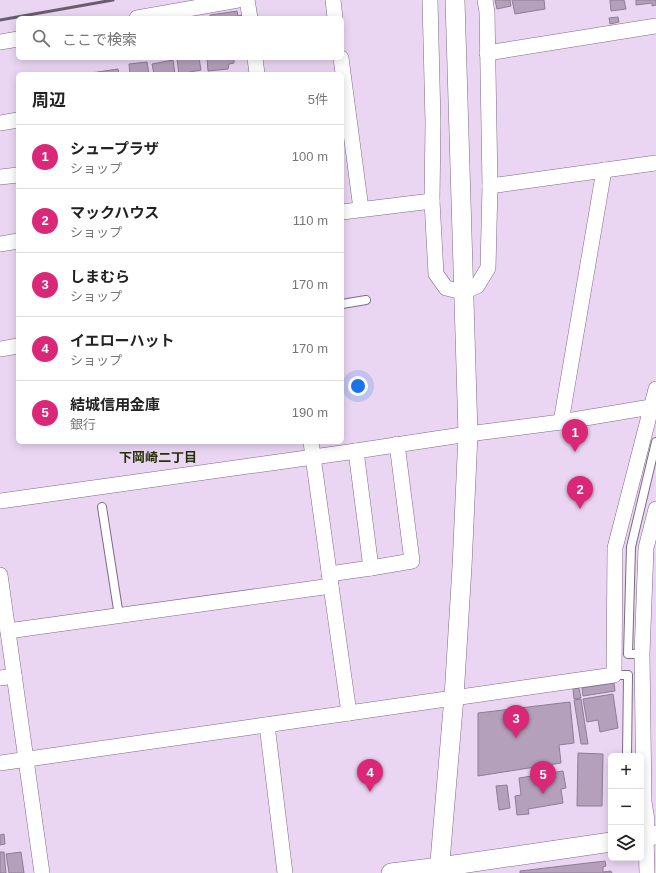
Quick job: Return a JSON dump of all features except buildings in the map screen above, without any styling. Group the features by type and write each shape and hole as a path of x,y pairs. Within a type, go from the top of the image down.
{"street":[{"path":"148,16 238,0"},
{"path":"247,0 250,16"},
{"path":"333,0 336,16"},
{"path":"430,0 433,122 432,201 436,274 446,288 463,292 477,286 488,268 490,186 487,12 485,0"},
{"path":"440,870 454,697 468,434 455,0"},
{"path":"487,53 656,26"},
{"path":"0,42 16,39"},
{"path":"255,60 257,72"},
{"path":"341,60 343,72"},
{"path":"344,81 361,209"},
{"path":"0,123 16,120"},
{"path":"490,186 656,163"},
{"path":"561,422 604,170"},
{"path":"0,178 16,175"},
{"path":"344,212 432,201"},
{"path":"0,244 16,241"},
{"path":"0,348 16,346"},
{"path":"0,763 614,675 615,548 652,423 651,406 656,390"},
{"path":"0,501 312,449 356,451 561,422 651,406"},
{"path":"8,631 119,616 330,580 371,568 412,561 397,444"},
{"path":"312,449 349,713"},
{"path":"356,451 371,568"},
{"path":"646,873 648,836 644,802 642,654 646,548 656,509"},
{"path":"0,575 8,631 7,677 26,759 42,873"},
{"path":"267,725 285,873"},
{"path":"391,873 440,870 608,842"}],"lane":[{"path":"344,304 366,300"},
{"path":"642,654 628,654 631,547 656,442"},
{"path":"102,507 119,616"},
{"path":"614,675 628,675 627,753"}],"railway":[{"path":"23,16 113,0"},
{"path":"0,20 16,17"}],"place":[{"name":"シュープラザ","path":"575,452"},
{"name":"マックハウス","path":"580,509"},
{"name":"しまむら","path":"516,738"},
{"name":"イエローハット","path":"370,792"},
{"name":"結城信用金庫","path":"543,794"}],"district":[{"name":"下岡崎二丁目","path":"158,457"}]}
